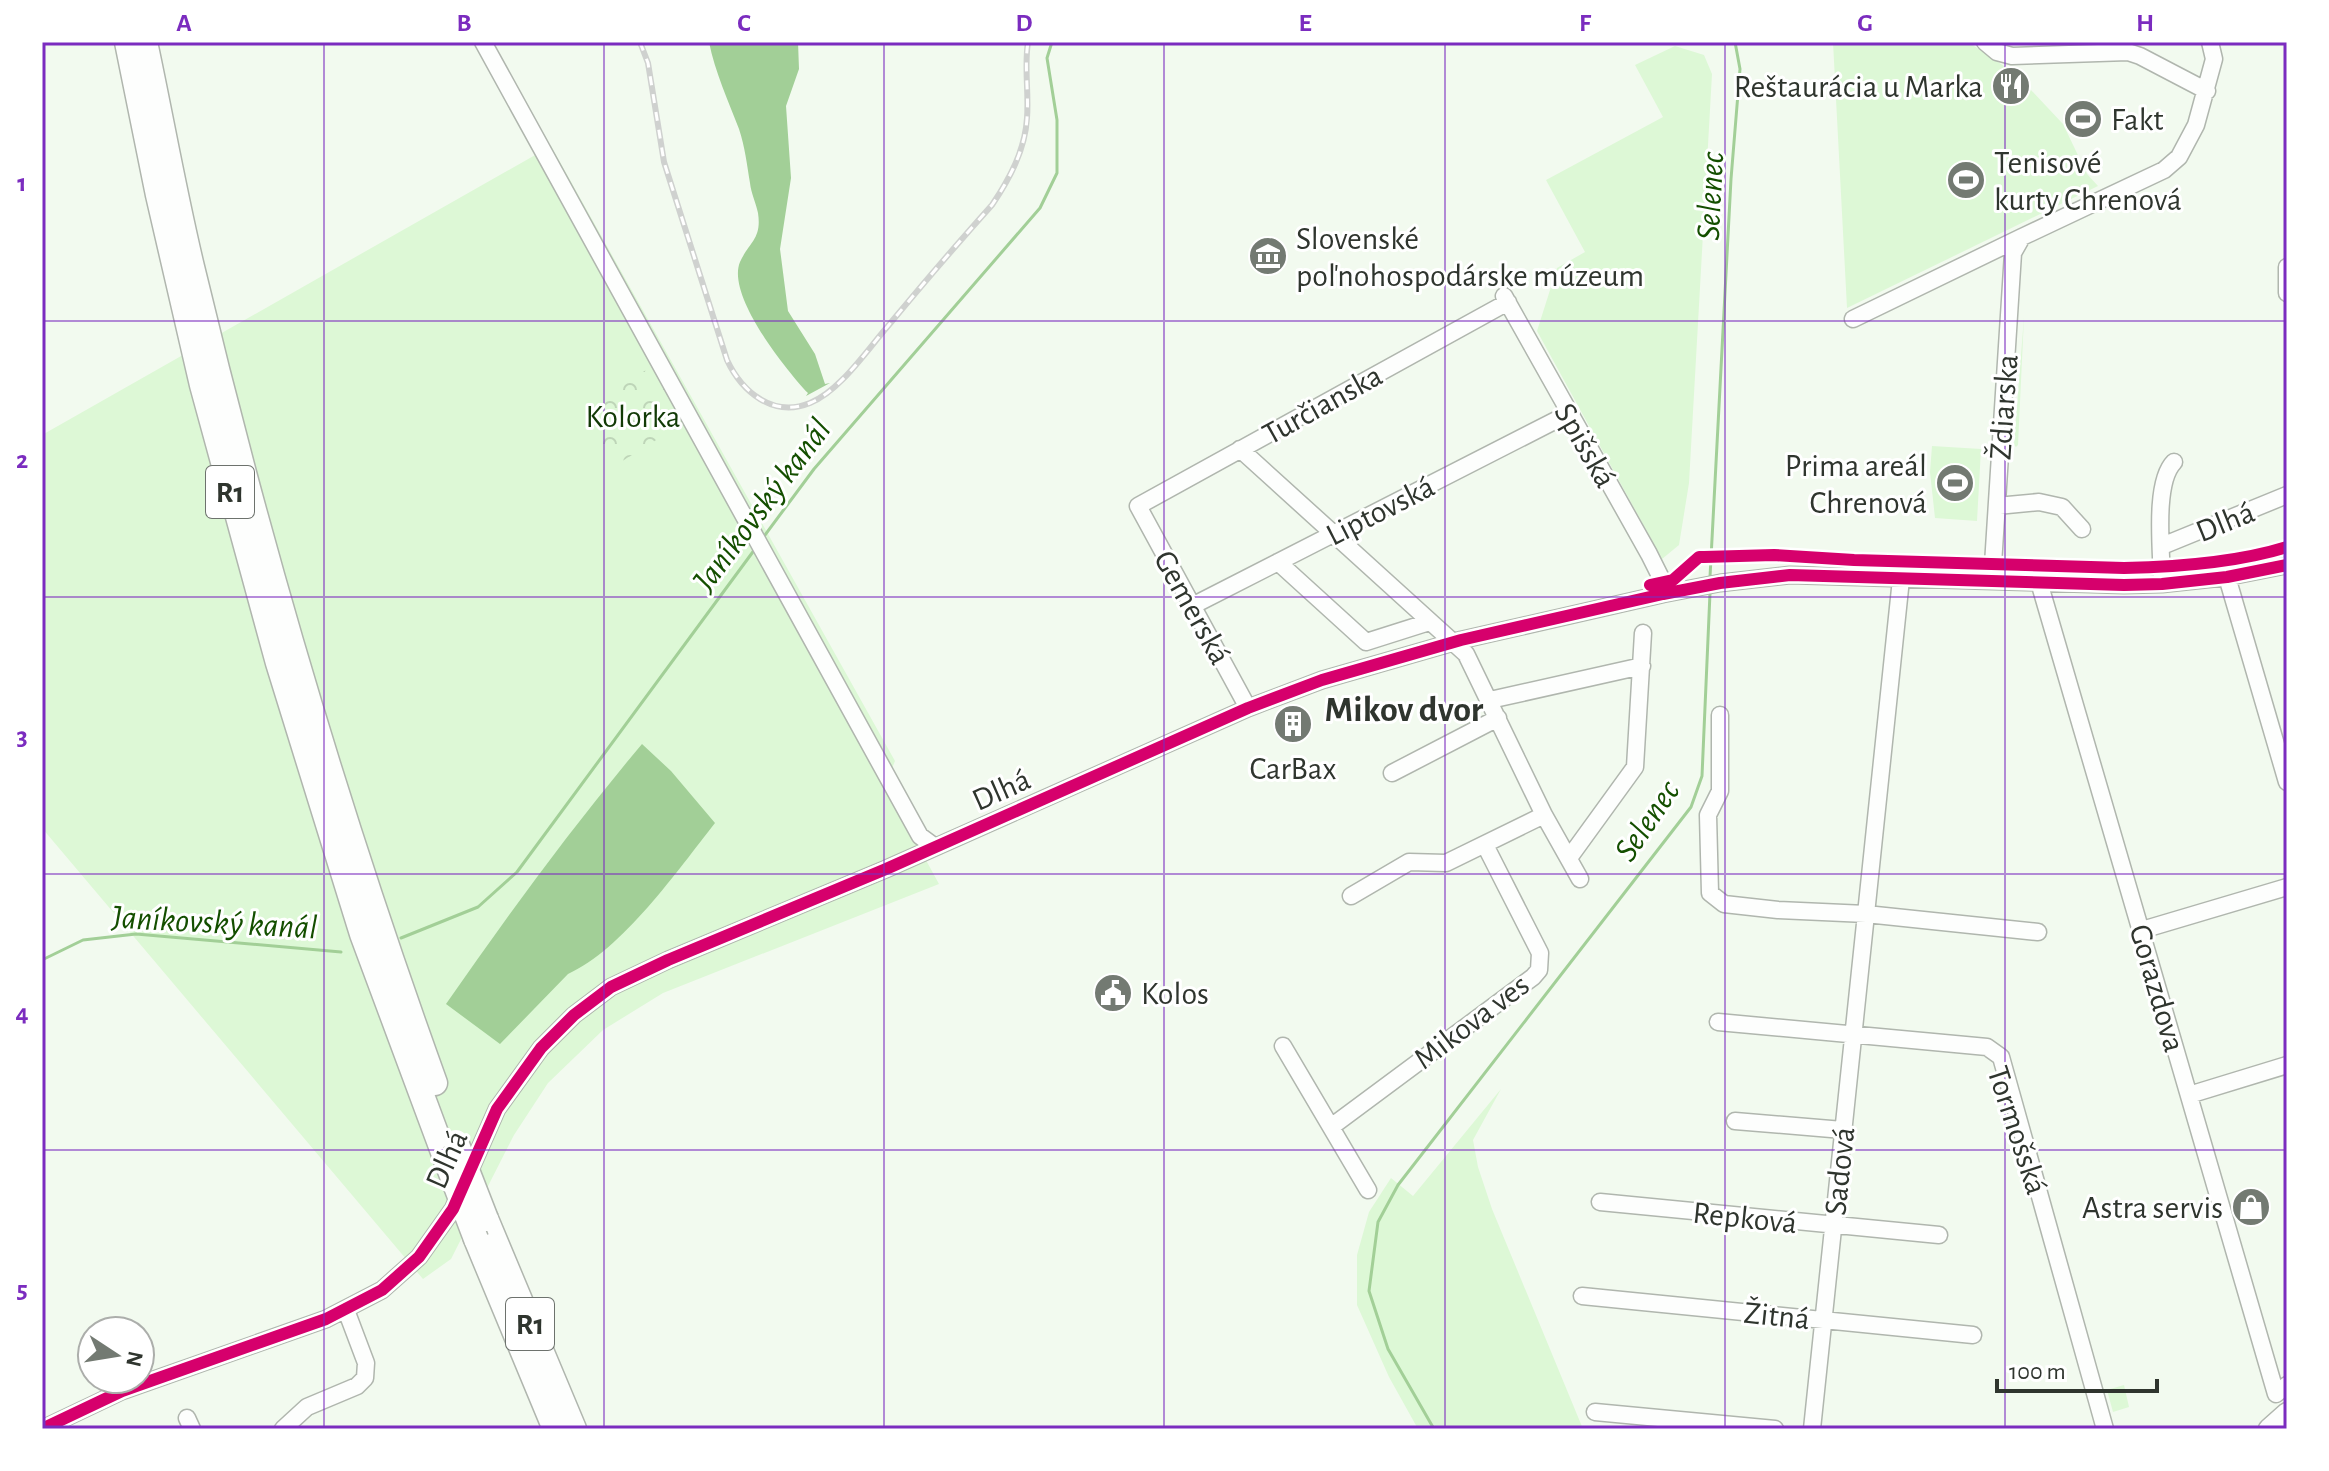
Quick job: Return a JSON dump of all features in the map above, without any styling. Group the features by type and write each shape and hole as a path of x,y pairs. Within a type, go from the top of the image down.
{"highway":[{"name":"R1","path":"127,42 158,195 199,370 278,663 362,934 451,1151 555,1429"},
{"name":"R1","path":"145,42 192,265 255,517 312,716 451,1151"},
{"name":"R1","path":"481,1229 574,1429"}],"street":[{"path":"483,42 920,836 935,847"},
{"path":"1985,42 1997,52 2012,56 2128,52 2207,91"},
{"path":"1853,319 2164,170 2179,157 2196,125 2214,59 2210,42"},
{"name":"Ždiarska","path":"1992,580 2013,253 2022,237"},
{"path":"2287,267 2287,293"},
{"name":"Spišská","path":"1506,299 1653,562 1663,594"},
{"name":"Turčianska","path":"1138,506 1506,299"},
{"name":"Liptovská","path":"1192,606 1568,414"},
{"path":"1240,449 1466,654 1544,815 1580,879"},
{"name":"Dlhá","path":"2162,584 2161,499 2169,467 2174,462"},
{"name":"Dlhá","path":"2162,546 2287,495"},
{"path":"1997,506 2039,502 2062,507 2082,529"},
{"name":"Gemerská","path":"1138,506 1248,708"},
{"path":"1278,562 1366,642 1429,622"},
{"name":"Dlhá","path":"42,1429 122,1391 346,1310 382,1290 419,1257 453,1209 497,1109 541,1048 574,1015 611,987 1248,708 1322,680 1452,643 1720,583 1790,575 2162,584 2227,577 2287,565"},
{"path":"2227,577 2287,782"},
{"name":"Sadová","path":"1812,1429 1901,579"},
{"name":"Gorazdova","path":"2039,582 2189,1095 2282,1390"},
{"path":"1569,858 1635,767 1643,633"},
{"path":"1490,700 1642,666"},
{"path":"1720,715 1720,791 1708,815 1710,893 1724,904 1866,914 2038,932"},
{"path":"1392,773 1498,718"},
{"path":"1351,896 1409,862 1446,863 1544,815"},
{"name":"Mikova ves","path":"1331,1127 1539,970 1540,953 1485,845"},
{"path":"2142,930 2287,887"},
{"name":"Tormošská","path":"1718,1022 1987,1047 2001,1057 2105,1429"},
{"path":"1283,1046 1368,1190"},
{"path":"2189,1095 2287,1065"},
{"path":"1735,1121 1843,1130"},
{"name":"Repková","path":"1600,1202 1939,1235"},
{"name":"Žitná","path":"1582,1296 1973,1335"},
{"path":"283,1429 307,1407 357,1386 365,1378 366,1363 346,1310"},
{"path":"1595,1412 1703,1426 1775,1429"}],"green space":[{"name":"Tenisové kurty Chrenová","path":"1833,42 1968,42 2016,74 2063,124 2087,174 2098,186 1847,308"},
{"path":"1675,46 1704,55 1712,74 1689,483 1679,545 1662,559 1537,331 1557,268 1585,252 1546,180 1663,117 1635,65"},
{"path":"551,146 895,761 885,785 939,884 663,993 603,1030 548,1083 514,1135 451,1259 423,1279 42,828 42,435"},
{"path":"2024,317 2018,445 2016,447 2014,445"},
{"name":"Kolorka","path":"658,363 690,419 616,465 580,409"},
{"name":"Prima areál Chrenová","path":"1932,446 1981,449 1977,521 1935,518 1930,472"},
{"path":"1501,1089 1473,1140 1478,1167 1492,1209 1583,1429 1418,1429 1389,1377 1357,1305 1357,1255 1369,1212 1391,1178 1413,1196"},
{"path":"2124,1385 2129,1407 2113,1412 2107,1390"}],"shaded area":[{"path":"709,42 798,42 799,69 786,106 791,178 780,249 788,311 815,354 825,384 830,383 806,396 808,393 760,331 742,293 738,276 740,262 756,235 758,213 741,136"},
{"path":"642,744 671,771 715,823 628,928 609,947 568,974 500,1044 446,1004 541,872"}],"waterway":[{"name":"Janíkovský kanál","path":"762,539 814,469 1040,208 1057,173 1057,120 1047,58 1052,42"},
{"name":"Selenec","path":"1710,577 1731,179 1740,69 1735,42"},
{"name":"Janíkovský kanál","path":"401,938 478,907 517,872 755,549"},
{"name":"Selenec","path":"1434,1429 1388,1349 1369,1291 1378,1222 1398,1185 1691,807 1702,776 1710,593"},
{"name":"Janíkovský kanál","path":"42,960 83,940 136,934 341,952"}],"railway":[{"path":"640,42 648,63 664,162 727,360 750,392 771,404 784,407 810,403 842,380 992,205 1010,174 1023,141 1027,118 1028,42"}],"cycle path":[{"path":"1650,585 1673,580 1699,557 1774,555 2124,568 2206,563 2287,547"},
{"path":"42,1429 122,1391 326,1319 382,1290 419,1257 453,1209 497,1109 541,1048 574,1015 611,987 1248,708 1322,680 1461,640 1720,583 1790,575 2162,584 2227,577 2287,565"}],"place":[{"name":"Reštaurácia u Marka","path":"2011,86"},
{"name":"Fakt","path":"2083,119"},
{"name":"Tenisové kurty Chrenová","path":"1966,180"},
{"name":"Slovenské poľnohospodárske múzeum","path":"1268,256"},
{"name":"Prima areál Chrenová","path":"1955,483"},
{"name":"CarBax","path":"1293,724"},
{"name":"Kolos","path":"1113,993"},
{"name":"Astra servis","path":"2251,1207"}],"district":[{"name":"Mikov dvor","path":"1404,708"}]}
